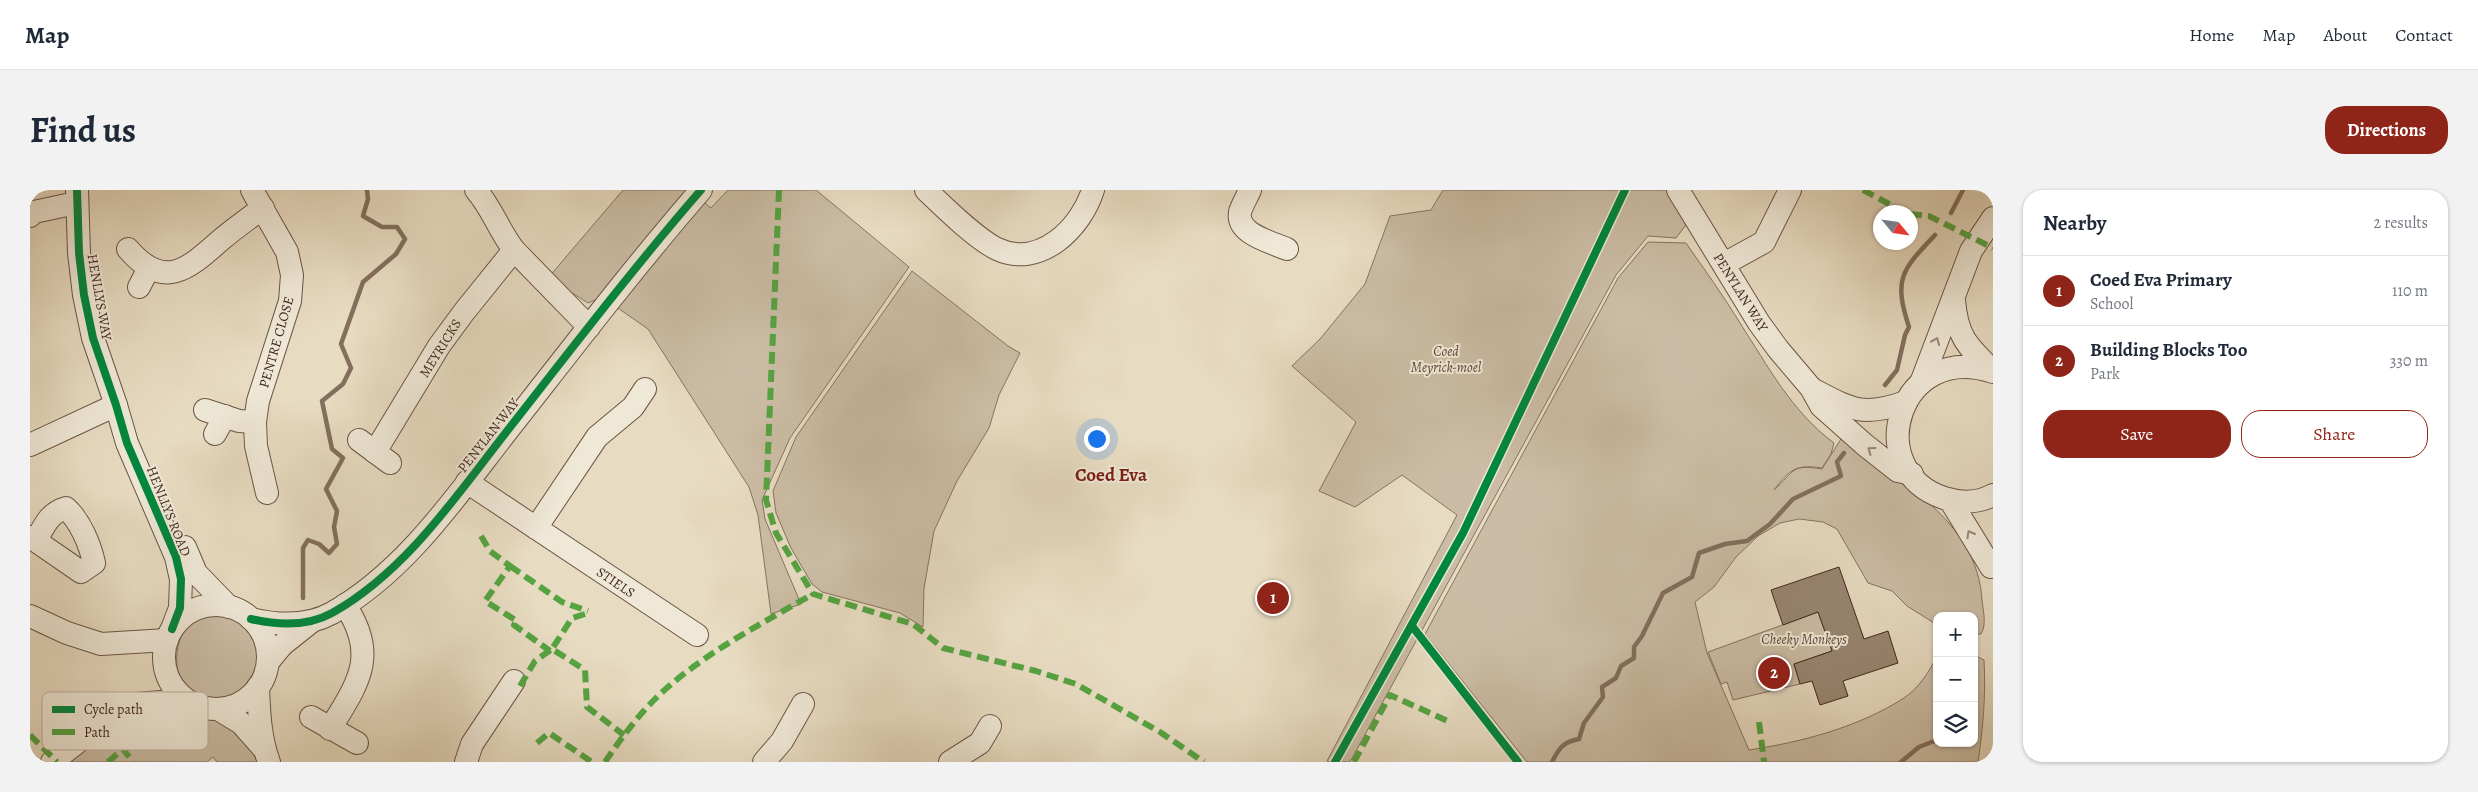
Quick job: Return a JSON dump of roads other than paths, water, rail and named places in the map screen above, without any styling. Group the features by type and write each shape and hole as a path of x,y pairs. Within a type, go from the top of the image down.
{"street":[{"name":"PENYLAN WAY","path":"268,662 282,645 311,622 345,605 385,574 422,536 701,190"},
{"path":"926,190 996,249 1025,254 1039,251 1055,243 1069,230 1082,213 1093,190"},
{"path":"1250,190 1241,210 1240,219 1244,227 1252,234 1278,239"},
{"name":"PENYLAN WAY","path":"1678,190 1778,350 1811,388 1821,406 1841,426 1898,470 1912,474"},
{"path":"1724,264 1764,242 1790,190"},
{"path":"486,194 505,240 589,327"},
{"path":"30,216 34,212 77,197"},
{"name":"HENLLYS WAY","path":"77,197 84,295 93,338 116,405"},
{"name":"PENTRE CLOSE","path":"149,268 160,271 181,271 195,263 230,232 257,199 287,252 292,275 290,301 258,401 255,422 257,483"},
{"path":"1993,218 1971,251 1954,300 1933,347 1921,383 1906,402 1900,418 1899,445 1902,458 1912,474 1926,489 1950,500 1977,501 1993,495"},
{"path":"128,249 149,268 138,288"},
{"name":"MEYRICKS","path":"374,451 439,346 514,250"},
{"path":"1954,300 1956,323 1960,334 1993,371"},
{"path":"1921,383 1942,370 1954,367 1968,366 1993,371"},
{"name":"PENYLAN WAY","path":"1811,388 1854,410 1878,411 1906,402"},
{"path":"536,528 597,437 633,407 645,389"},
{"path":"30,445 116,405"},
{"name":"HENLLYS ROAD","path":"116,405 138,434 196,573 228,606"},
{"name":"HENLLYS ROAD","path":"116,405 127,443 178,564 182,594 180,608 169,635"},
{"path":"215,420 255,422"},
{"name":"STIELS","path":"467,482 697,636"},
{"path":"1950,500 1992,565"},
{"path":"330,729 358,680 364,663 357,628 345,605"},
{"path":"147,692 165,667 169,635 180,619 203,607 228,606 251,618 266,643 268,662 258,687 259,714 267,756"},
{"path":"30,616 67,633 101,644 169,635"},
{"name":"PENYLAN WAY","path":"251,618 288,624 311,622"},
{"path":"165,667 172,685 179,692"},
{"path":"466,762 472,744 514,681"},
{"path":"208,708 218,709 241,703 258,687"},
{"path":"764,762 782,741 803,704"},
{"path":"218,709 240,723 267,756"},
{"path":"310,717 357,743"},
{"path":"950,762 980,743 990,726"},
{"path":"52,762 67,750"}],"waterway":[{"path":"303,598 303,548 308,540 319,544 329,553 337,544 334,527 337,511 326,489 343,458 332,449 322,401 343,384 351,368 341,344 363,282 396,254 405,239 397,227 382,227 363,216 368,199 367,190"},
{"path":"1951,213 1963,190"},
{"path":"1885,385 1897,370 1905,335 1909,327 1902,297 1901,286 1904,276 1915,257 1935,235"},
{"path":"1552,762 1562,746 1579,739 1584,723 1603,697 1602,687 1616,678 1621,666 1634,658 1634,647 1642,636 1663,593 1692,577 1699,553 1725,544 1747,541 1770,524 1793,499 1841,476 1837,462 1844,453"},
{"path":"1901,762 1919,747 1933,742"}],"place":[{"name":"Coed Eva Primary","path":"1273,598"},
{"name":"Building Blocks Too","path":"1774,673"}],"district":[{"name":"Coed Eva","path":"1111,474"}],"park label":[{"name":"Coed Meyrick-moel","path":"1446,360"},
{"name":"Cheeky Monkeys","path":"1804,639"}]}
